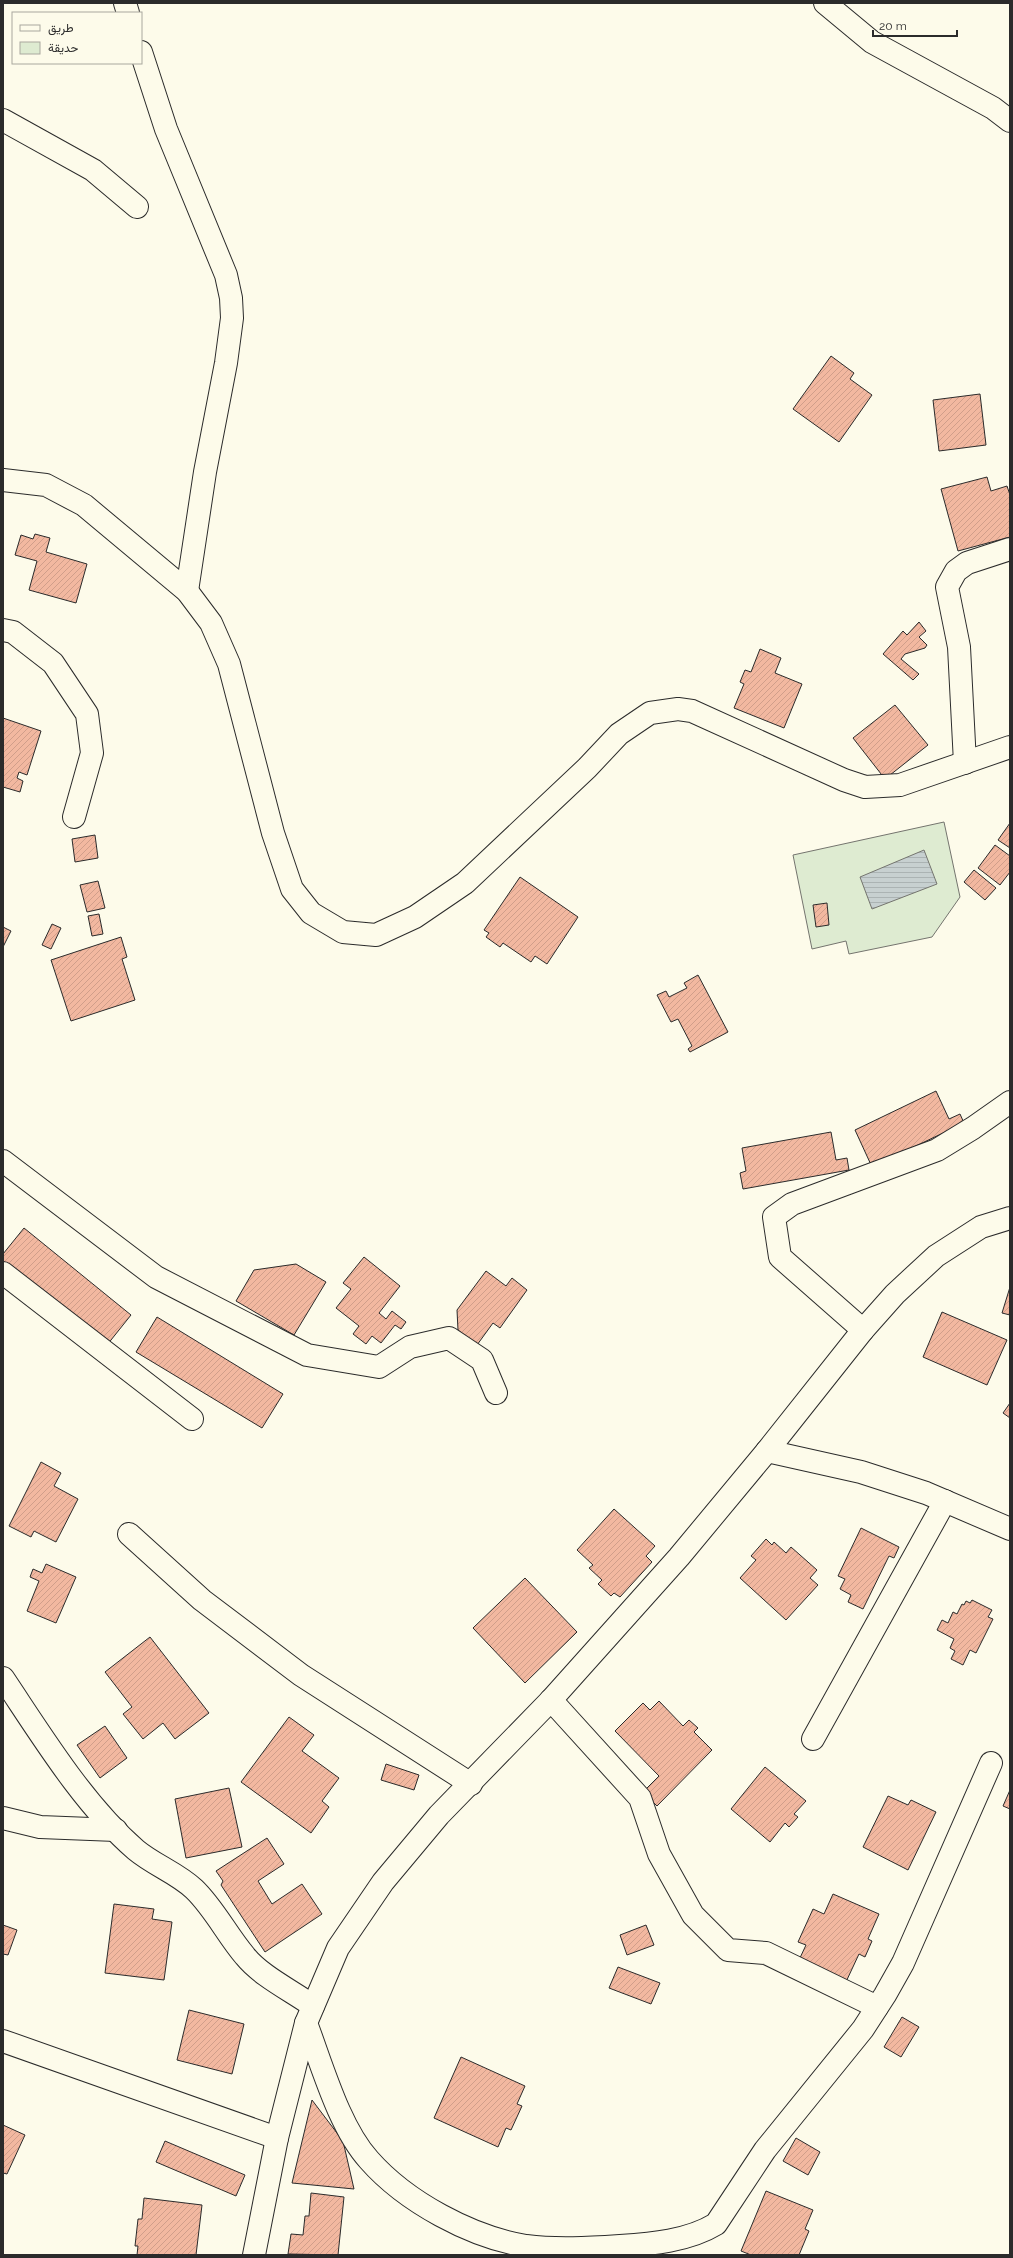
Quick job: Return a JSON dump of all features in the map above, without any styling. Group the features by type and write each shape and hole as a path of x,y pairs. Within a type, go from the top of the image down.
{"street":[{"path":"825,3 872,42 993,108 1010,121"},
{"path":"142,55 166,129 226,276 231,298 232,318 226,363 205,472 187,591"},
{"path":"3,120 93,170 137,207"},
{"path":"3,480 46,485 84,505 187,591 210,623 229,664 273,833 292,889 311,913 342,932 376,935 415,917 465,883 587,768 619,734 650,713 678,709 692,711 722,723 844,780 865,787 900,785 1010,747"},
{"path":"965,763 959,647 947,587 956,571 967,563 1010,549"},
{"path":"3,630 13,632 53,663 87,714 92,753 74,817"},
{"path":"864,1330 780,1257 774,1217 792,1204 937,1150 974,1128 1010,1102"},
{"path":"3,1161 156,1277 307,1355 379,1367 410,1347 449,1338 482,1360 496,1393"},
{"path":"254,2255 277,2138 310,2015 338,1948 383,1882 439,1815 471,1784 551,1700 680,1557 864,1330 895,1294 936,1256 981,1227 1010,1218"},
{"path":"3,1273 192,1419"},
{"path":"767,1451 861,1472 945,1501 1010,1530"},
{"path":"813,1739 945,1501"},
{"path":"129,1534 202,1600 301,1675 471,1784"},
{"path":"3,1678 43,1737 116,1830 137,1851 193,1888 207,1903 246,1957 310,2015 343,2120 368,2160 395,2185 432,2211 471,2230 526,2246 578,2249 652,2244 691,2235 716,2224 765,2150 863,2029 877,2007 903,1963 991,1763"},
{"path":"551,1700 640,1798 659,1854 693,1915 728,1950 766,1953 877,2007"},
{"path":"3,1818 40,1827 116,1830"},
{"path":"3,2041 277,2138"}],"green space":[{"path":"944,822 960,897 932,937 849,954 846,941 812,949 793,855"}],"shaded area":[{"path":"924,850 937,884 872,909 860,877"}],"building":[{"path":"831,356 854,373 850,379 872,395 839,442 793,409"},
{"path":"980,394 986,445 939,451 933,400"},
{"path":"987,477 991,491 1007,486 1010,495 1010,537 958,551 941,489"},
{"path":"35,534 50,538 46,552 87,564 76,603 29,590 37,561 15,555 21,535 33,539"},
{"path":"919,622 926,631 919,637 927,645 925,648 905,654 901,659 919,674 913,680 883,654 903,631 907,635"},
{"path":"760,649 781,658 775,673 802,684 784,728 734,708 744,684 740,682 745,670 751,672"},
{"path":"895,705 928,745 885,779 853,738"},
{"path":"3,718 41,731 27,775 19,772 17,778 23,781 20,792 3,787"},
{"path":"1010,823 1010,848 998,840"},
{"path":"95,835 98,858 75,862 72,839"},
{"path":"995,845 1010,856 1010,872 1000,885 978,868"},
{"path":"974,870 996,888 985,900 964,882"},
{"path":"520,877 578,917 547,964 535,956 531,962 503,943 500,947 486,937 489,933 484,930"},
{"path":"98,881 105,908 87,912 80,885"},
{"path":"827,903 829,925 816,927 813,905"},
{"path":"99,914 103,934 92,936 88,916"},
{"path":"52,924 61,928 51,949 42,945"},
{"path":"3,927 11,931 3,947"},
{"path":"121,937 127,957 122,959 135,1000 71,1021 51,960"},
{"path":"698,975 728,1032 690,1052 688,1049 692,1046 678,1019 671,1022 657,995 666,991 669,997 687,988 684,983"},
{"path":"936,1091 949,1119 960,1114 964,1123 872,1167 855,1130"},
{"path":"831,1132 836,1160 847,1158 849,1170 743,1189 740,1173 746,1171 742,1148"},
{"path":"24,1228 131,1315 107,1345 3,1261 3,1254"},
{"path":"364,1257 400,1286 379,1313 386,1319 392,1311 406,1322 401,1329 395,1325 381,1343 372,1336 366,1344 353,1334 359,1326 336,1308 351,1289 343,1283"},
{"path":"296,1264 326,1282 294,1335 236,1301 254,1270"},
{"path":"486,1271 506,1286 512,1278 527,1290 500,1328 493,1323 477,1345 458,1330 457,1310"},
{"path":"1010,1287 1010,1315 1002,1313"},
{"path":"942,1312 1007,1340 987,1385 923,1357"},
{"path":"157,1317 283,1394 262,1428 136,1352"},
{"path":"1010,1403 1010,1418 1003,1413"},
{"path":"41,1462 61,1473 54,1486 78,1499 56,1542 34,1531 31,1537 9,1526"},
{"path":"614,1509 655,1546 646,1556 652,1562 620,1597 614,1593 611,1596 598,1584 602,1580 589,1568 593,1565 577,1550"},
{"path":"861,1528 899,1547 894,1558 889,1556 863,1609 848,1602 851,1595 840,1589 845,1579 838,1576"},
{"path":"766,1539 772,1545 774,1542 786,1553 791,1547 817,1570 810,1578 818,1585 786,1620 740,1578 756,1560 751,1556"},
{"path":"46,1564 76,1577 56,1623 27,1611 39,1581 30,1577 33,1569 42,1573"},
{"path":"525,1578 577,1632 525,1683 473,1628"},
{"path":"972,1600 992,1610 988,1617 993,1619 976,1653 970,1650 963,1665 951,1659 955,1651 950,1648 954,1639 937,1630 942,1620 948,1623 953,1612 957,1614 962,1604 964,1605 966,1601 970,1603"},
{"path":"150,1637 209,1713 175,1739 163,1723 143,1739 123,1714 132,1707 105,1672"},
{"path":"659,1701 683,1726 689,1720 698,1728 694,1732 712,1750 657,1806 643,1792 659,1776 615,1731 643,1703 650,1710"},
{"path":"289,1717 314,1735 302,1751 339,1778 322,1801 329,1807 311,1833 241,1782"},
{"path":"105,1726 127,1758 100,1778 77,1745"},
{"path":"386,1764 419,1775 414,1790 381,1780"},
{"path":"765,1767 806,1801 794,1814 798,1817 789,1827 785,1823 770,1842 731,1809"},
{"path":"229,1788 242,1847 186,1858 175,1799"},
{"path":"1010,1790 1010,1809 1003,1806"},
{"path":"888,1796 908,1805 911,1800 936,1812 908,1870 863,1847"},
{"path":"267,1838 284,1864 258,1881 272,1904 302,1884 322,1914 265,1952 221,1885 223,1881 216,1871"},
{"path":"833,1894 879,1914 868,1939 872,1941 865,1957 859,1954 845,1984 799,1960 806,1945 798,1942 813,1909 824,1914"},
{"path":"114,1904 154,1909 152,1919 172,1922 164,1980 105,1973"},
{"path":"3,1925 17,1930 8,1955 3,1954"},
{"path":"646,1925 654,1945 627,1955 620,1935"},
{"path":"618,1967 660,1983 651,2004 609,1988"},
{"path":"189,2010 244,2024 232,2074 177,2060"},
{"path":"902,2017 919,2027 901,2057 884,2047"},
{"path":"461,2057 525,2086 517,2104 522,2106 511,2130 506,2128 498,2147 434,2118"},
{"path":"312,2100 343,2141 354,2189 292,2183"},
{"path":"3,2125 25,2135 7,2174 3,2173"},
{"path":"796,2138 820,2152 808,2175 783,2161"},
{"path":"165,2141 245,2175 236,2196 156,2162"},
{"path":"766,2191 813,2210 805,2229 809,2231 799,2255 751,2255 741,2251"},
{"path":"311,2193 344,2197 338,2255 288,2254 291,2234 303,2235 305,2216 309,2216"},
{"path":"144,2198 202,2205 196,2255 137,2255 138,2246 135,2246 138,2219 142,2219"}]}
